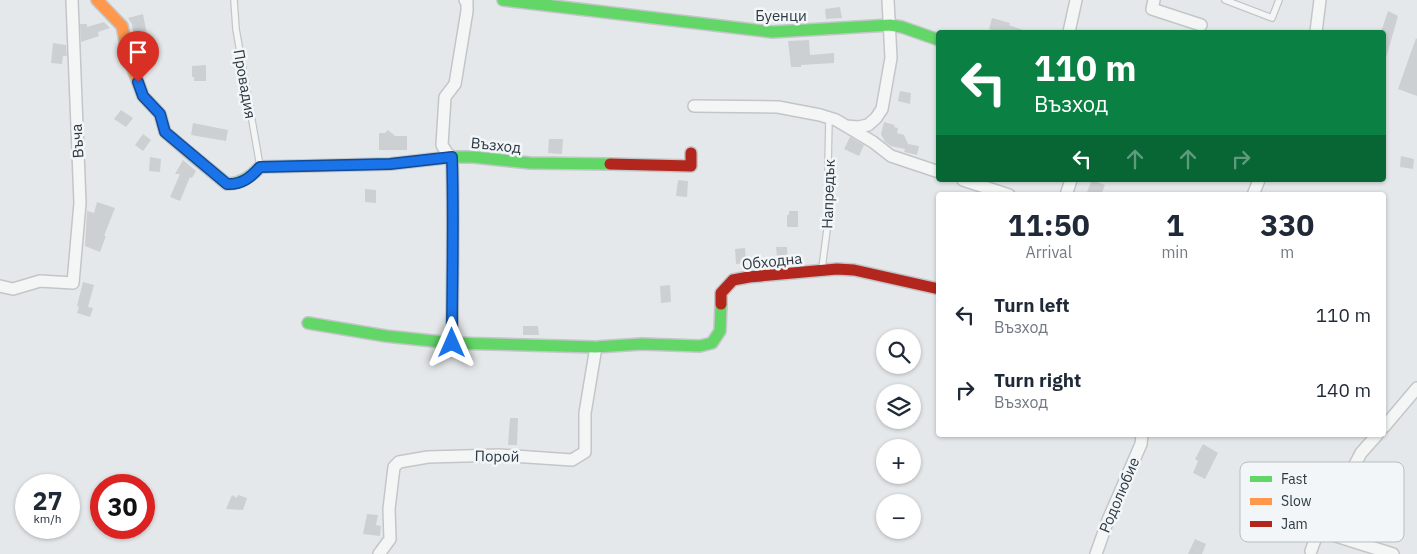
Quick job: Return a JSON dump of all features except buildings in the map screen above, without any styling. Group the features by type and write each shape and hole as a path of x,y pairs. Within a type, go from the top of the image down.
{"street":[{"name":"Въча","path":"0,286 13,289 40,281 73,283 80,203 72,0"},
{"path":"96,0 122,26 128,55 143,96 160,114 165,132 227,184 240,183 252,176 260,167"},
{"path":"452,343 452,243 454,210 452,157 442,145 445,97 455,84 467,11 467,2 465,0"},
{"name":"Буенци","path":"503,0 772,32 890,25 902,27 936,39"},
{"path":"845,126 858,127 868,125 882,109 891,58 888,0"},
{"path":"1069,30 1076,0"},
{"path":"1154,0 1152,9 1201,25"},
{"path":"1316,30 1320,0"},
{"path":"694,106 778,107 829,118 873,142 890,156 936,171"},
{"name":"Възход","path":"260,167 390,164 452,157 473,157 530,163 690,166 691,153"},
{"path":"969,182 1000,192"},
{"name":"Обходна","path":"596,346 642,344 700,346 712,343 720,330 721,292 734,280 749,277 837,269 854,270 936,288"},
{"path":"308,323 386,336 452,343 596,346"},
{"name":"Порой","path":"380,554 390,539 389,509 394,467 399,462 428,457 499,455 572,460 585,452 585,413 596,346"},
{"path":"1386,425 1417,388"},
{"name":"Родолюбие","path":"1096,554 1108,520 1141,444 1142,437"},
{"path":"1356,462 1361,453 1375,437"},
{"path":"1311,552 1314,542"},
{"path":"1355,542 1394,554"}],"lane":[{"name":"Провадия","path":"234,0 236,29 260,167"},
{"path":"1225,0 1272,18 1278,0"},
{"name":"Напредък","path":"822,270 830,207 828,166 829,118"}],"traffic: fast":[{"path":"503,0 772,32 890,25 902,27 936,39"},
{"path":"193,156 227,184 237,183 245,179 260,167 390,164 452,157 473,157 530,163 610,164"},
{"path":"308,323 386,336 452,343 596,347 642,344 700,346 712,343 720,331 721,304"}],"traffic: slow":[{"path":"97,0 122,26 128,55 143,96 160,114 165,132 193,156"}],"traffic: jam":[{"path":"610,164 691,166 691,153"},
{"path":"721,304 721,293 733,280 837,269 854,270 936,288"}],"route":[{"path":"138,82 143,96 160,114 165,132 227,184 240,183 252,176 260,167 390,164 452,157 454,210 452,243 452,343"}]}
